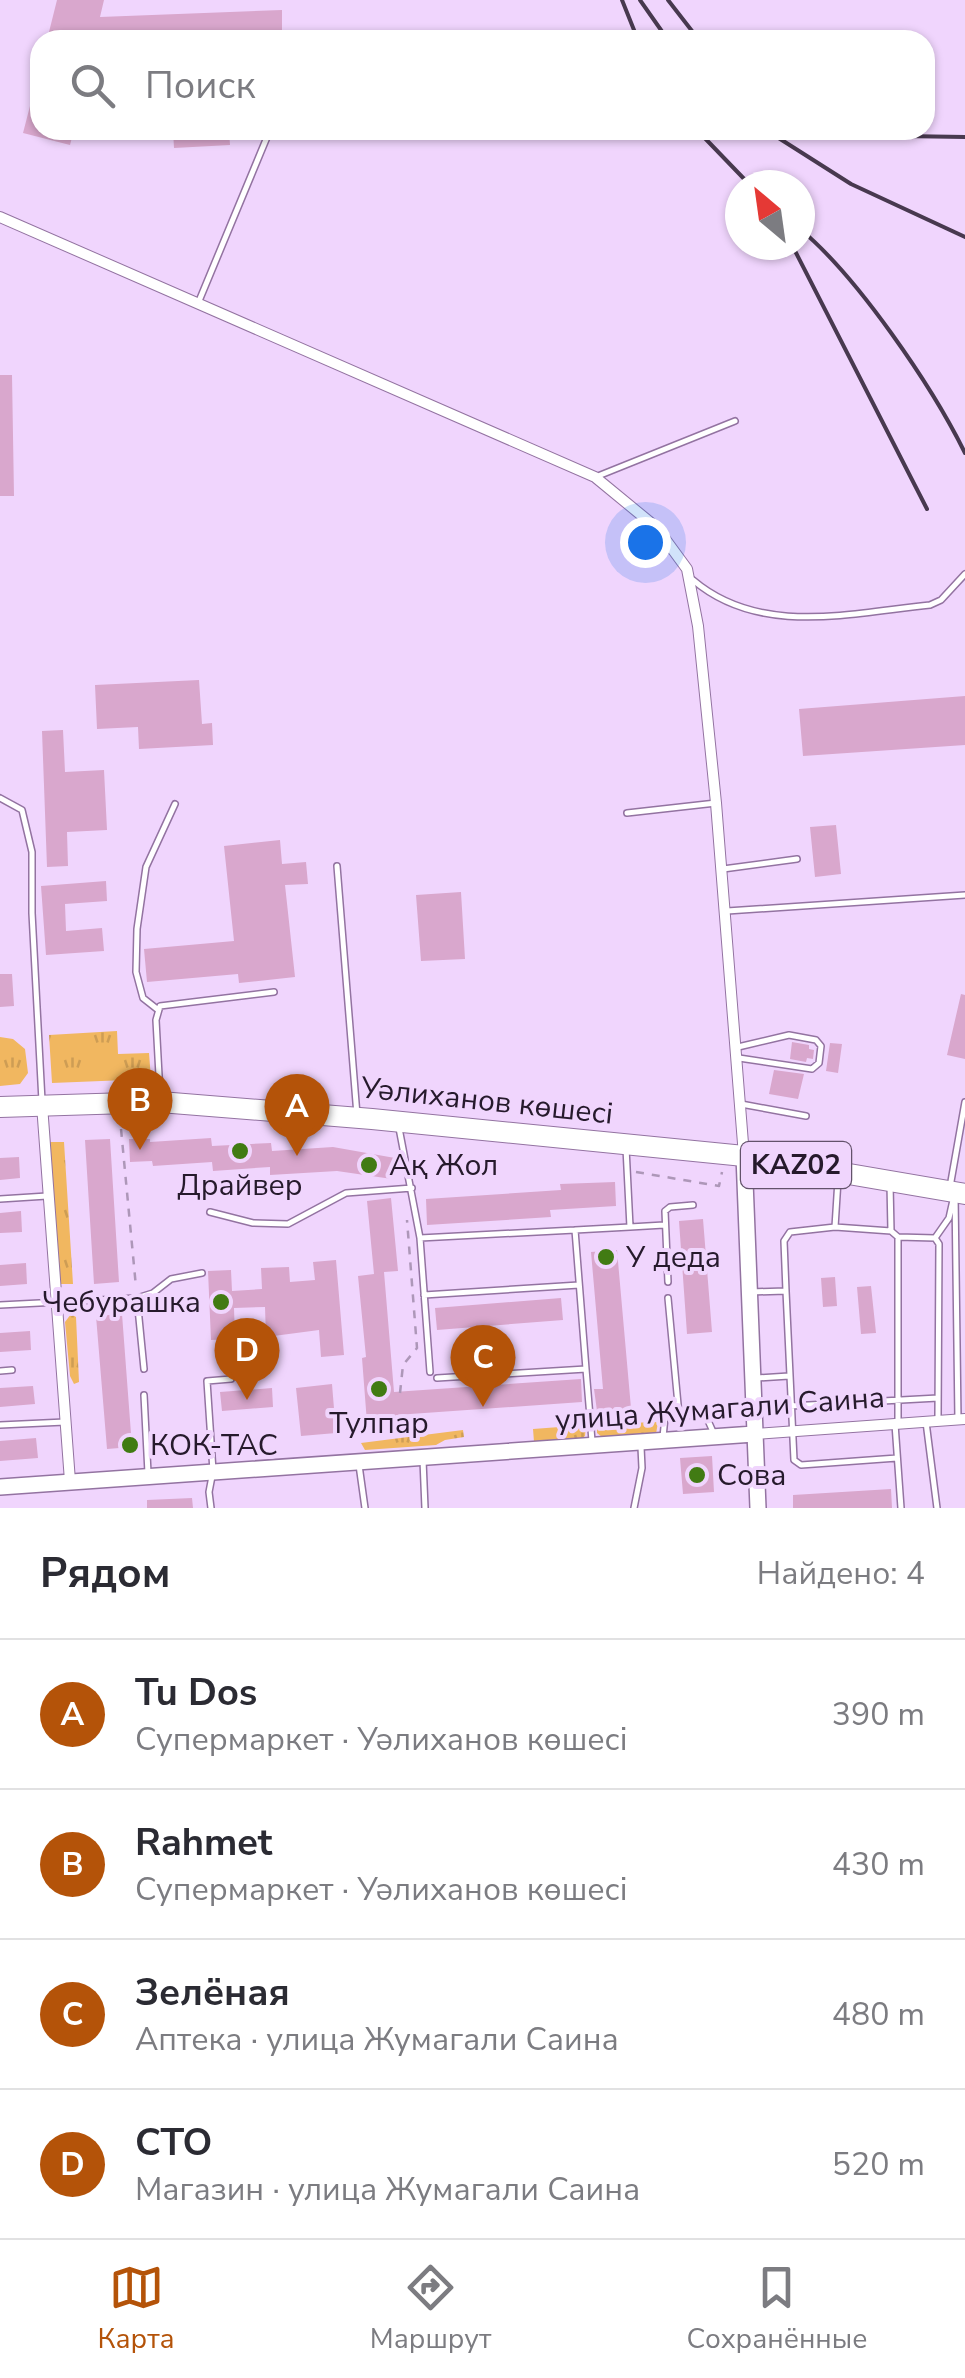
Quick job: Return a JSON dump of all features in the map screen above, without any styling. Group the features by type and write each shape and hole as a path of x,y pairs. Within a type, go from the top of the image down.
{"highway":[{"name":"Уәлиханов көшесі","path":"0,1108 160,1102 400,1121 744,1156 956,1192"}],"street":[{"path":"0,217 595,477 657,528 686,569 698,626 716,803 744,1156 758,1508"},
{"path":"42,1104 70,1481"},
{"name":"улица Жумагали Саина","path":"0,1486 961,1420"}],"lane":[{"path":"197,304 266,140"},
{"path":"595,477 735,421"},
{"path":"686,569 695,583 746,612 791,619 930,605 941,600 965,574"},
{"path":"0,798 22,810 32,852 42,1104"},
{"path":"628,813 716,803"},
{"path":"160,1102 157,1009 144,998 136,972 136,929 146,867 176,804"},
{"path":"720,869 797,859"},
{"path":"337,866 358,1118"},
{"path":"724,911 965,896"},
{"path":"157,1009 169,1003 274,992"},
{"path":"789,1035 816,1040 821,1046 819,1063 812,1069 736,1052 789,1035"},
{"path":"961,1420 956,1192 965,1102"},
{"path":"738,1103 806,1116"},
{"path":"400,1121 400,1140 420,1238 430,1372"},
{"path":"626,1145 630,1226"},
{"path":"835,1227 838,1172"},
{"path":"890,1181 890,1231"},
{"path":"210,1212 253,1223 288,1224 346,1193 412,1188"},
{"path":"935,1238 949,1218 956,1192"},
{"path":"0,1199 49,1196"},
{"path":"668,1282 664,1225 667,1208 693,1205"},
{"path":"420,1238 664,1225"},
{"path":"898,1458 798,1464 793,1457 784,1241 790,1232 835,1227 890,1231 898,1237 935,1238"},
{"path":"575,1230 592,1444"},
{"path":"898,1237 897,1424 901,1508"},
{"path":"935,1238 939,1244 938,1398 932,1421 937,1508"},
{"path":"0,1304 137,1298 171,1279 202,1273"},
{"path":"424,1295 579,1284"},
{"path":"748,1292 786,1291"},
{"path":"137,1298 144,1369"},
{"path":"668,1298 679,1416"},
{"path":"437,1378 586,1369"},
{"path":"0,1371 12,1370"},
{"path":"752,1378 789,1376"},
{"path":"211,1508 213,1472 207,1381 231,1379"},
{"path":"144,1396 149,1476"},
{"path":"790,1406 938,1398"},
{"path":"663,1440 665,1417 706,1416 714,1436"},
{"path":"0,1425 65,1422"},
{"path":"634,1508 642,1468 641,1441"},
{"path":"423,1457 425,1508"},
{"path":"358,1462 364,1508"}],"path":[{"path":"120,1129 137,1298"},
{"path":"626,1171 719,1186 722,1172"},
{"path":"400,1393 403,1365 416,1348 406,1214"}],"green space":[{"path":"117,1031 118,1054 149,1053 151,1079 52,1083 49,1035"},
{"path":"0,1037 13,1039 25,1049 28,1073 20,1084 0,1086"},
{"path":"50,1142 64,1142 73,1284 60,1284"},
{"path":"71,1314 76,1317 79,1382 74,1384 65,1322"},
{"path":"658,1422 656,1434 602,1437 597,1433 597,1424"},
{"path":"586,1425 581,1439 534,1442 533,1429"},
{"path":"463,1430 464,1437 436,1445 365,1450 361,1443"}],"building":[{"path":"57,0 104,0 100,17 282,10 282,30 50,30"},
{"path":"30,106 30,135 23,133"},
{"path":"174,140 230,140 230,145 174,148"},
{"path":"0,375 12,375 14,496 0,496"},
{"path":"199,680 202,724 212,723 213,745 139,749 138,727 97,729 95,685"},
{"path":"965,696 965,745 803,756 799,709"},
{"path":"63,730 65,772 104,770 107,830 67,832 68,866 47,867 42,731"},
{"path":"836,825 841,874 815,877 810,827"},
{"path":"280,840 282,864 306,862 308,884 285,885 295,977 239,983 238,974 147,982 144,949 234,941 224,846"},
{"path":"106,881 107,901 65,904 66,931 102,928 104,951 46,955 41,886"},
{"path":"461,892 465,959 421,961 416,895"},
{"path":"0,974 12,974 14,1006 0,1007"},
{"path":"961,994 965,995 965,1059 947,1055"},
{"path":"792,1042 809,1045 814,1050 813,1059 790,1059"},
{"path":"830,1043 842,1044 838,1073 826,1071"},
{"path":"774,1070 804,1074 798,1099 769,1094"},
{"path":"211,1138 212,1146 271,1143 272,1151 333,1147 395,1158 392,1179 337,1171 270,1175 270,1167 213,1171 212,1162 153,1166 152,1161 130,1162 129,1139 150,1142"},
{"path":"110,1139 119,1282 94,1284 85,1140"},
{"path":"19,1157 20,1178 0,1180 0,1158"},
{"path":"615,1182 616,1206 550,1210 551,1217 427,1225 426,1199 561,1190 560,1184"},
{"path":"391,1198 398,1271 384,1272 394,1392 581,1379 582,1402 396,1415 396,1421 367,1423 362,1358 366,1357 358,1276 374,1274 367,1201"},
{"path":"21,1211 22,1232 0,1233 0,1213"},
{"path":"703,1219 712,1332 687,1334 679,1221"},
{"path":"617,1250 631,1408 597,1411 594,1389 603,1389 591,1252"},
{"path":"336,1260 344,1355 321,1357 319,1330 266,1337 265,1307 234,1308 235,1339 211,1340 208,1271 231,1270 232,1291 262,1289 261,1268 289,1267 290,1282 315,1280 313,1262"},
{"path":"26,1263 27,1284 0,1286 0,1265"},
{"path":"835,1277 837,1306 823,1307 821,1278"},
{"path":"871,1286 876,1333 861,1334 857,1287"},
{"path":"561,1298 563,1320 437,1330 435,1308"},
{"path":"122,1314 132,1447 107,1449 96,1316"},
{"path":"30,1331 31,1350 0,1352 0,1333"},
{"path":"332,1384 336,1433 301,1436 296,1388"},
{"path":"33,1386 35,1404 0,1407 0,1388"},
{"path":"272,1388 273,1407 222,1411 220,1392"},
{"path":"36,1438 38,1458 0,1461 0,1441"},
{"name":"Сова","path":"712,1456 714,1492 683,1494 680,1458"},
{"path":"891,1489 892,1508 793,1508 793,1495"},
{"path":"192,1498 193,1508 147,1508 147,1500"}],"railway":[{"path":"622,0 634,30"},
{"path":"640,0 661,30"},
{"path":"668,0 691,30"},
{"path":"935,137 965,137"},
{"path":"707,140 736,170"},
{"path":"782,140 851,184 965,237"},
{"path":"815,243 892,334 965,453"},
{"path":"800,260 927,509"}],"place":[{"name":"Rahmet","path":"140,1150"},
{"name":"Драйвер","path":"240,1151"},
{"name":"Tu Dos","path":"297,1156"},
{"name":"Ақ Жол","path":"369,1165"},
{"name":"У деда","path":"606,1257"},
{"name":"Чебурашка","path":"221,1302"},
{"name":"Тулпар","path":"379,1389"},
{"name":"СТО","path":"247,1400"},
{"name":"Зелёная","path":"483,1407"},
{"name":"КОК-ТАС","path":"130,1445"},
{"name":"Сова","path":"697,1475"}]}
